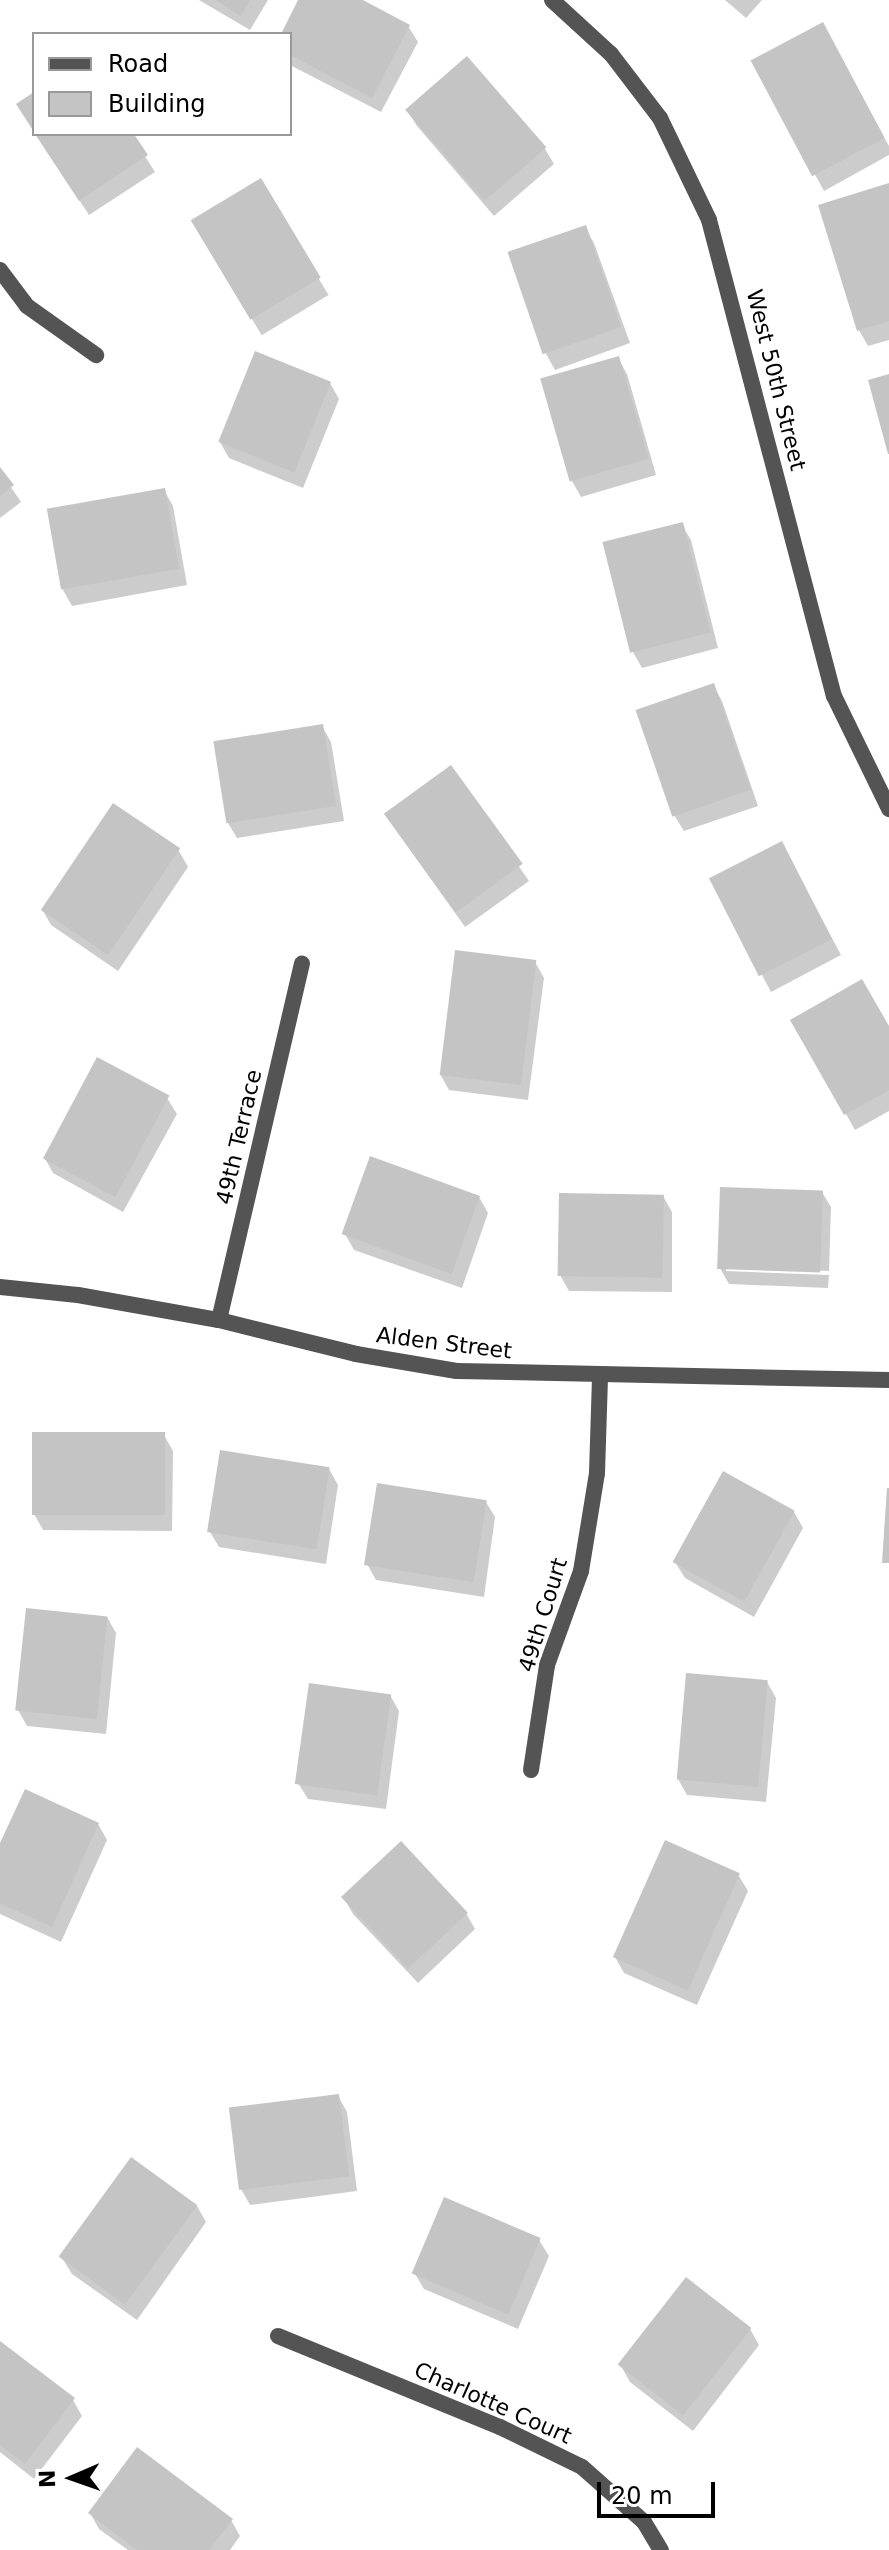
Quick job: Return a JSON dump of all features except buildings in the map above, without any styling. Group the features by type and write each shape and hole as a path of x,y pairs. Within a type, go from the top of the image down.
{"street":[{"name":"West 50th Street","path":"552,0 611,54 660,118 709,220 834,696 889,809"},
{"path":"0,270 27,306 96,355"},
{"name":"49th Terrace","path":"219,1320 302,964"},
{"name":"Alden Street","path":"0,1287 78,1295 219,1320 356,1354 457,1371 600,1377 889,1380"},
{"name":"49th Court","path":"531,1770 547,1665 581,1571 597,1473 600,1377"},
{"name":"Charlotte Court","path":"278,2336 500,2427 582,2467 644,2522 661,2550"}]}
